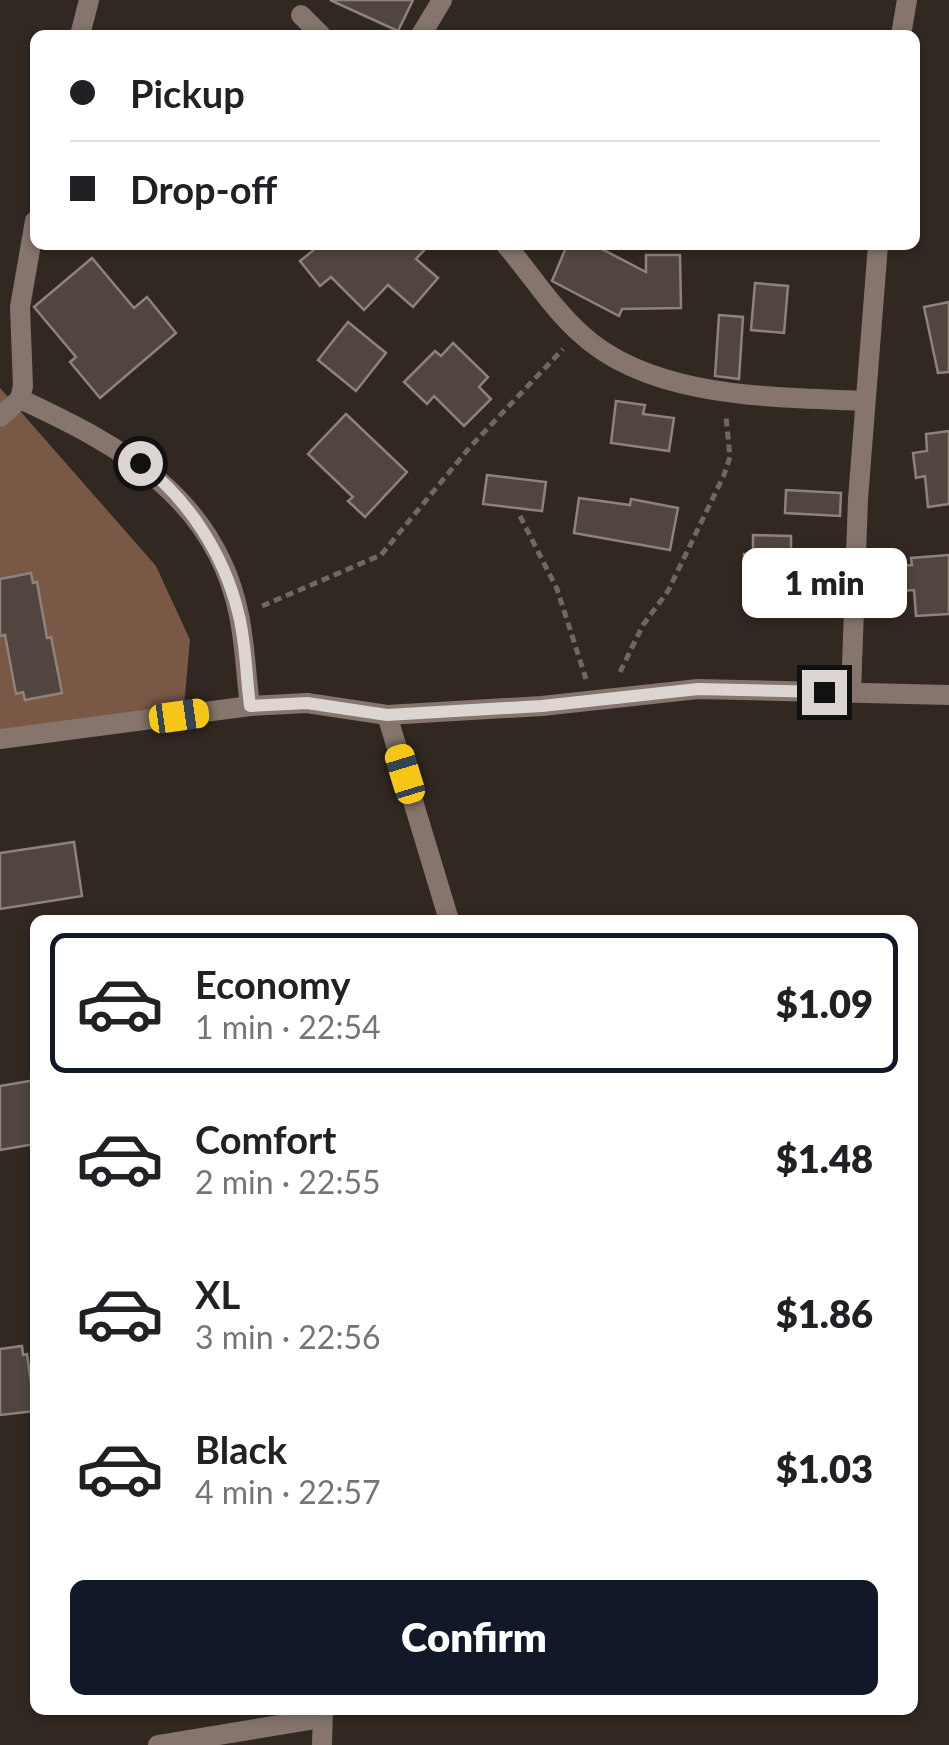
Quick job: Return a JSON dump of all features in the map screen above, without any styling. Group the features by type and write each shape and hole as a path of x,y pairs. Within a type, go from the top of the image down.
{"street":[{"path":"81,30 88,0"},
{"path":"424,30 442,0"},
{"path":"902,30 906,0"},
{"path":"301,14 316,30"},
{"path":"0,417 20,399 20,307 30,250"},
{"path":"510,250 579,333 619,364 648,375 776,397 865,401"},
{"path":"851,694 865,401 878,250"},
{"path":"20,399 82,426 157,475 177,496 216,552 240,616 250,706"},
{"path":"0,739 250,706 319,704 387,715 716,689 949,695"},
{"path":"387,715 447,915"},
{"path":"158,1745 317,1715"},
{"path":"322,1715 322,1745"}],"path":[{"path":"240,616 381,554 470,447 579,333"},
{"path":"602,700 635,638 668,591 724,474 731,441 723,389"},
{"path":"520,516 557,588 602,700"}],"shaded area":[{"path":"0,388 156,566 190,640 184,706 0,732"}],"building":[{"path":"330,0 413,0 396,30"},
{"path":"314,250 424,250 416,259 438,278 413,307 388,285 364,310 331,277 320,286 300,261"},
{"path":"565,250 604,250 646,272 646,255 680,255 681,308 622,309 619,316 552,281"},
{"path":"92,258 134,308 147,297 176,333 100,398 70,362 76,357 34,307"},
{"path":"755,283 788,286 784,333 751,330"},
{"path":"949,302 949,372 938,373 924,307"},
{"path":"719,315 743,317 739,379 715,376"},
{"path":"348,322 386,353 356,391 318,360"},
{"path":"453,343 488,377 479,387 491,399 464,426 434,396 427,404 404,382 435,351 441,356"},
{"path":"616,401 645,405 643,414 674,418 669,451 611,443"},
{"path":"346,414 407,472 365,517 348,501 353,497 308,454"},
{"path":"949,431 949,504 928,507 925,476 916,478 913,453 927,451 926,434"},
{"path":"487,475 546,482 542,511 483,504"},
{"path":"786,490 841,493 840,516 785,513"},
{"path":"579,498 630,505 631,499 678,508 670,550 574,533"},
{"path":"753,535 791,536 791,592 749,591 744,554 753,554"},
{"path":"949,555 949,614 916,616 914,590 901,591 899,566 912,565 911,558"},
{"path":"31,573 33,583 37,582 62,693 25,700 23,692 16,694 5,635 0,636 0,579"},
{"path":"74,842 82,896 0,909 0,853"},
{"path":"30,1081 30,1145 0,1150 0,1086"},
{"path":"22,1346 23,1355 27,1354 30,1412 0,1415 0,1349"}],"route":[{"path":"140,463 177,496 216,552 240,616 250,706 307,703 387,715 542,706 698,689 824,692"}]}
